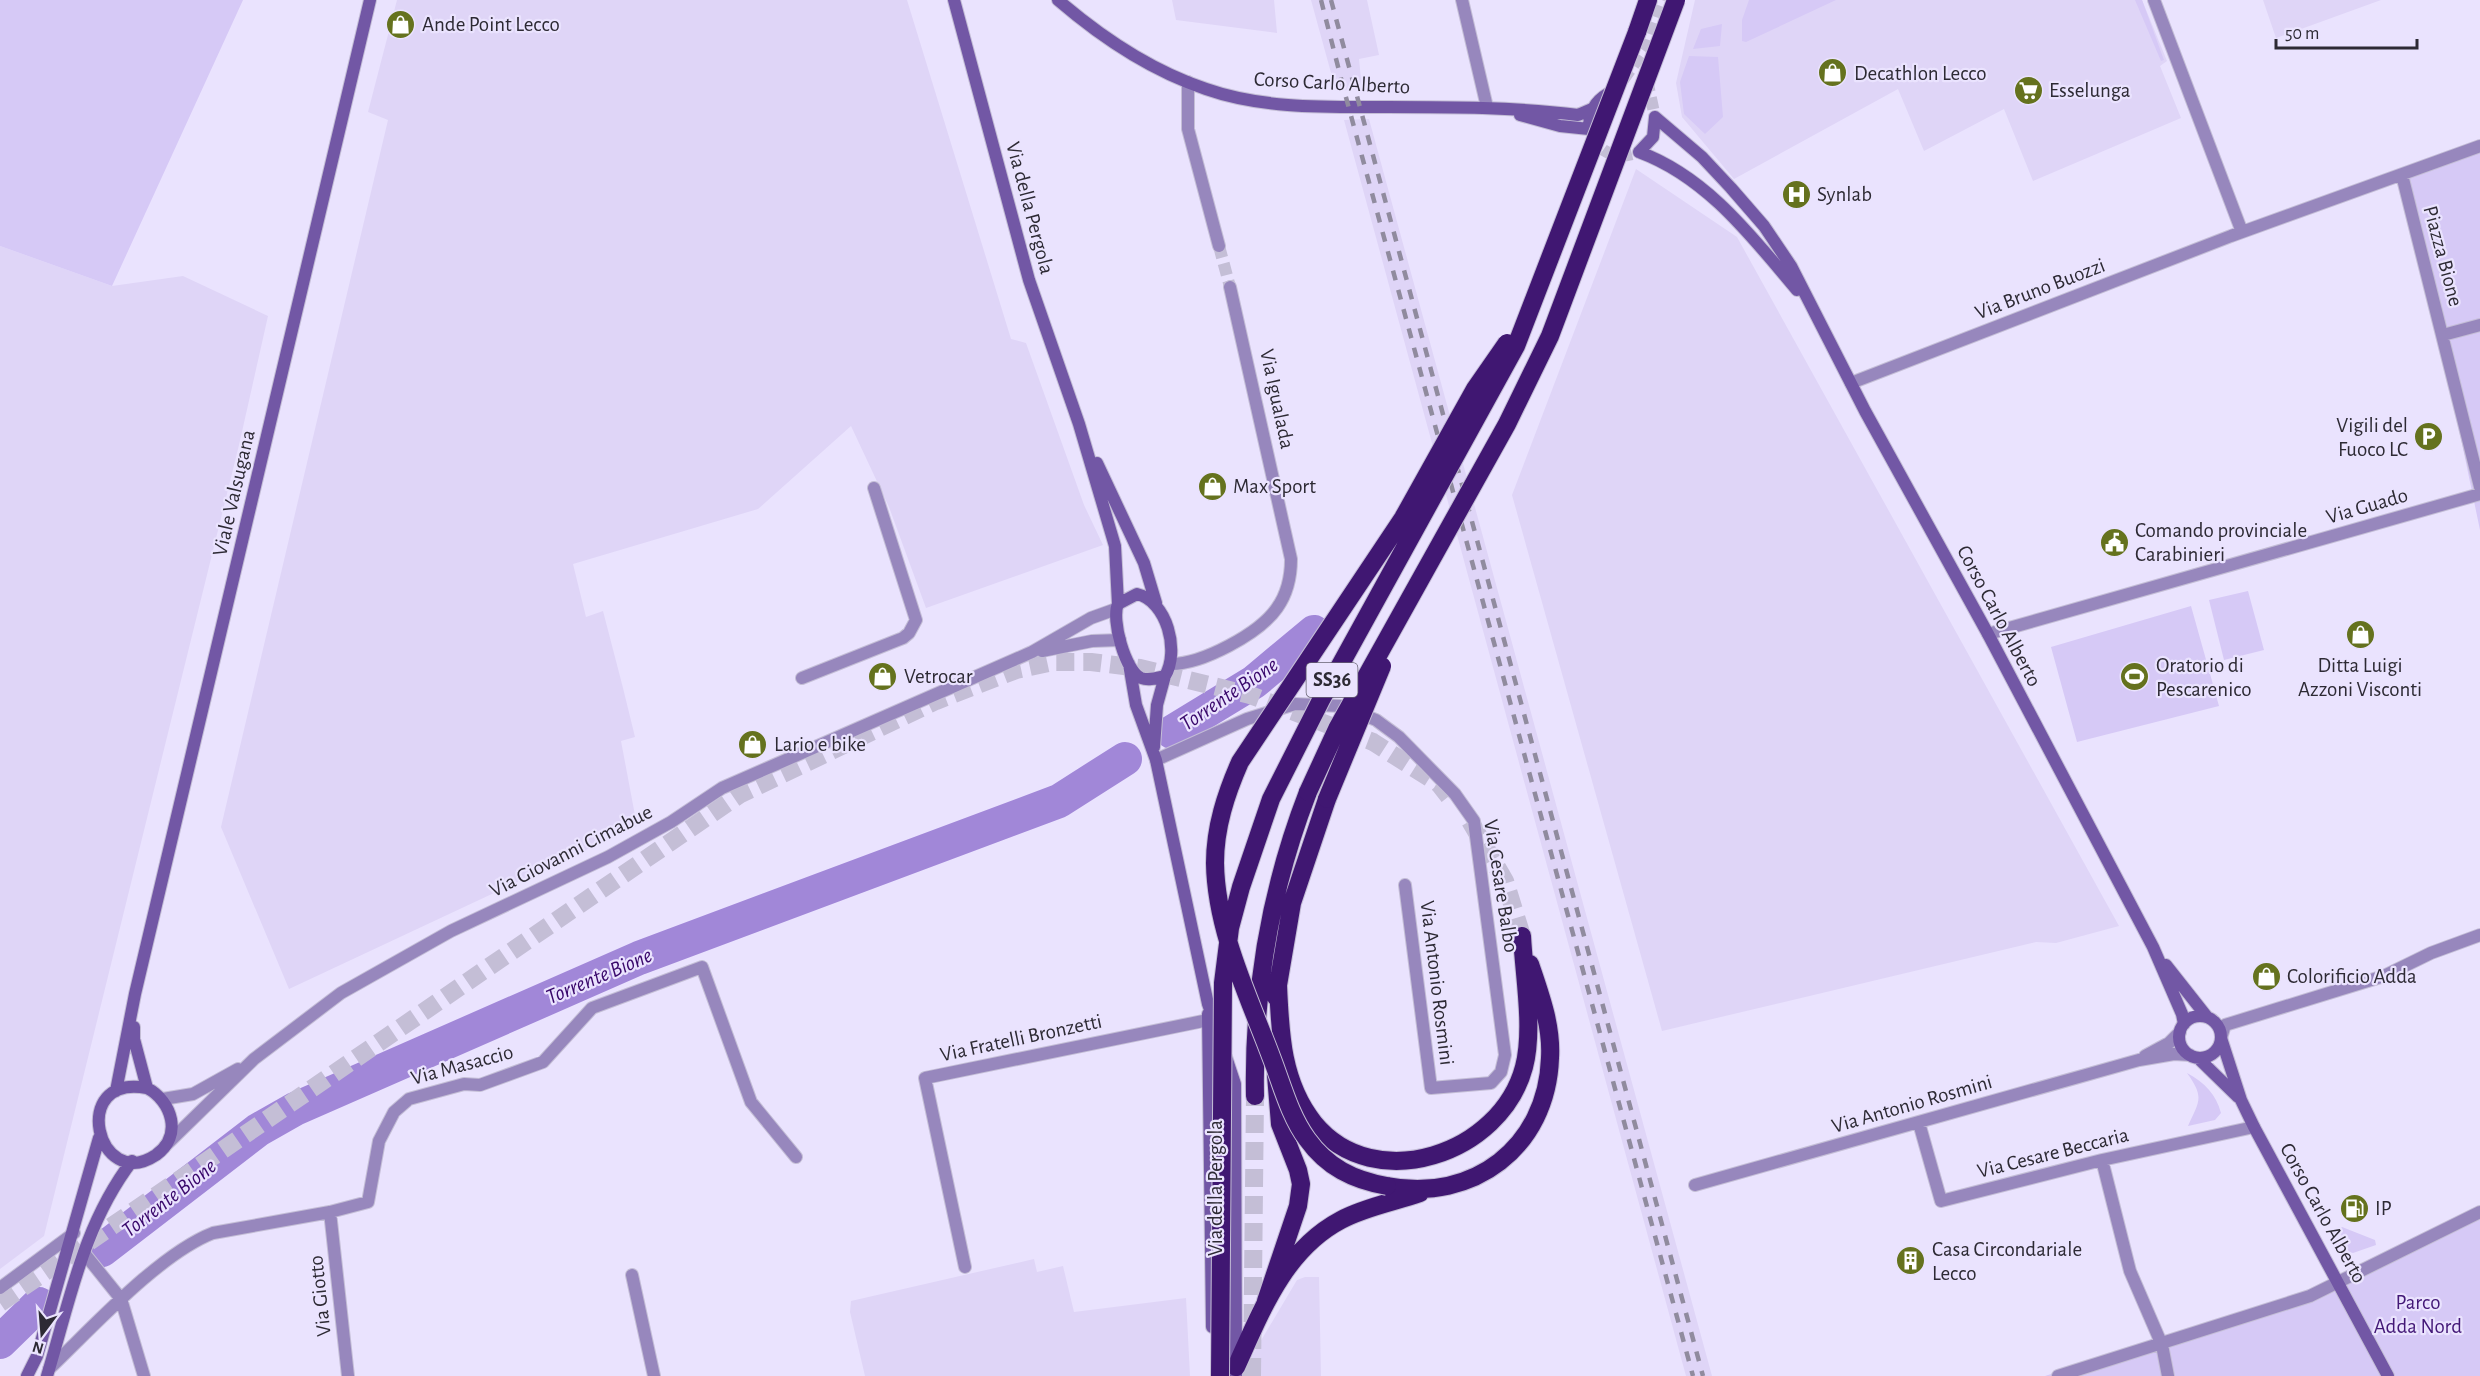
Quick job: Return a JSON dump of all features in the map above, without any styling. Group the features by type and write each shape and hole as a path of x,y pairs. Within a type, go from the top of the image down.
{"highway":[{"path":"1255,1096 1254,1051 1301,871 1324,808 1380,673 1388,638 1507,424 1550,336 1676,0"},
{"name":"SS36","path":"1231,1373 1221,1025 1230,928 1254,843 1290,758 1490,397 1535,302 1646,4"},
{"path":"1435,1188 1387,1186 1341,1172 1314,1148 1297,1123 1238,966 1222,916 1216,889 1217,835 1226,799 1240,762 1403,518 1475,389 1535,302"},
{"path":"1231,1373 1266,1301 1287,1266 1325,1230 1352,1215 1435,1188 1468,1181 1498,1164 1527,1132 1543,1102 1550,1067 1549,1032 1521,936 1527,1045 1519,1082 1500,1114 1478,1136 1462,1146 1425,1158 1397,1160 1361,1154 1336,1144 1314,1123 1299,1099 1281,1046 1273,973"},
{"path":"1266,1301 1298,1206 1300,1184 1278,1110 1273,973"}],"main road":[{"name":"Viale Valsugana","path":"27,1376 37,1356 74,1233 99,1137 98,1116 108,1098 116,1091 135,994 370,0"},
{"name":"Via della Pergola","path":"954,0 1029,280 1079,424 1115,546 1120,640 1129,664 1136,705 1155,756 1208,1004 1234,1084 1231,1373"},
{"name":"Corso Carlo Alberto","path":"1058,0 1131,53 1188,82 1240,98 1301,106 1487,107 1578,115 1592,110 1589,129 1560,126 1487,107"},
{"path":"1592,110 1600,99 1609,93"},
{"name":"Corso Carlo Alberto","path":"1809,304 1717,200 1684,176 1639,152 1653,137 1655,117 1702,157 1764,226 1791,266 1809,304 1988,634 2153,947 2182,1014 2182,1028"},
{"name":"Via della Pergola","path":"1079,424 1144,564 1169,640 1171,664 1165,676 1157,705 1155,756"},
{"path":"1117,606 1137,594 1148,597 1156,603"},
{"path":"1129,664 1136,675 1143,679 1165,676"},
{"name":"Corso Carlo Alberto","path":"2153,947 2207,1017"},
{"name":"Viale Valsugana","path":"135,994 134,1039 147,1088"},
{"name":"Via della Pergola","path":"1208,1004 1212,1376"},
{"path":"2207,1017 2219,1026 2221,1038 2215,1052 2194,1056 2180,1041 2182,1028 2190,1018 2207,1017"},
{"name":"Corso Carlo Alberto","path":"2221,1038 2241,1100 2254,1127 2388,1376"},
{"name":"Corso Carlo Alberto","path":"2194,1056 2241,1100"},
{"path":"99,1137 109,1151 132,1161 151,1158 166,1145 170,1136 172,1116 163,1099 147,1088 126,1087 116,1091"},
{"path":"48,1372 93,1225 114,1185 132,1161"}],"street":[{"path":"1462,0 1487,107"},
{"path":"2154,0 2242,232"},
{"path":"1188,82 1188,129 1219,246"},
{"name":"Via Bruno Buozzi","path":"1851,382 2242,232 2480,146"},
{"name":"Piazza Bione","path":"2402,175 2480,487"},
{"name":"Via Igualada","path":"1171,664 1188,664 1209,655 1262,625 1277,608 1291,574 1292,559 1230,287"},
{"path":"2443,335 2480,325"},
{"path":"802,678 903,638 909,633 916,620 874,488"},
{"name":"Via Guado","path":"1988,634 2480,494"},
{"name":"Via Giovanni Cimabue","path":"166,1145 254,1059 341,993 452,931 608,857 671,822 722,788 1032,652 1090,618 1117,606"},
{"name":"Via Giovanni Cimabue","path":"1032,652 1092,641 1120,640"},
{"name":"Via Cesare Balbo","path":"1155,756 1247,719 1295,704 1341,706 1376,720 1399,737 1455,794 1474,821 1505,1048 1505,1060 1498,1077"},
{"name":"Via Antonio Rosmini","path":"1405,885 1431,1088 1486,1084 1498,1077"},
{"path":"2221,1038 2225,1025 2384,976 2432,953 2480,935"},
{"name":"Via Masaccio","path":"48,1372 122,1299 197,1239 213,1233 330,1212 368,1202 378,1141 394,1112 409,1099 464,1084 480,1085 543,1062 592,1008 702,967 751,1102 796,1157"},
{"name":"Via Fratelli Bronzetti","path":"965,1268 925,1078 1208,1020"},
{"name":"Via Antonio Rosmini","path":"2139,1060 2169,1043 2182,1028"},
{"name":"Via Antonio Rosmini","path":"1695,1185 2139,1060 2174,1054 2194,1056"},
{"path":"163,1099 194,1094 254,1059"},
{"name":"Via Cesare Beccaria","path":"1919,1123 1941,1201 2102,1160 2254,1127"},
{"path":"2102,1160 2130,1271 2162,1345 2168,1376"},
{"name":"Via Giotto","path":"330,1212 348,1376"},
{"path":"2058,1376 2162,1345 2310,1296 2337,1280 2480,1212"},
{"path":"0,1288 74,1233"},
{"path":"84,1253 122,1299 144,1376"},
{"path":"633,1275 654,1376"}],"shaded area":[{"path":"397,0 907,0 1011,339 1026,343 1084,505 1103,545 926,608 889,507 851,426 758,509 573,564 586,617 603,611 635,737 621,741 637,826 289,989 221,827 388,120 368,112"},
{"path":"1172,0 1274,0 1277,33 1176,20"},
{"path":"1311,0 1367,0 1379,55 1359,59 1362,89 1336,91"},
{"name":"Esselunga","path":"1695,0 2142,0 2167,61 2160,66 2181,118 2033,181 2004,109 1924,151 1898,89 1734,179 1682,117 1676,83"},
{"path":"2263,0 2381,0 2276,38"},
{"path":"1369,119 1712,1376 1686,1376 1344,120"},
{"path":"1636,169 1737,237 2119,926 2056,943 2036,942 1662,1031 1512,495"},
{"path":"0,246 112,286 183,276 268,316 239,445 44,1236 0,1269"},
{"path":"1034,1259 1037,1272 1063,1266 1074,1312 1186,1298 1190,1376 865,1376 850,1312 851,1301"},
{"path":"1305,1277 1319,1277 1321,1376 1240,1376 1297,1280"}],"green space":[{"path":"0,0 243,0 112,286 0,246"},
{"path":"1749,0 1836,0 1746,42 1742,41 1742,20"},
{"path":"2135,0 2142,0 2164,60 2161,61"},
{"path":"1722,24 1720,46 1693,49 1701,29"},
{"path":"1689,56 1718,57 1723,117 1705,134 1684,114 1680,82"},
{"path":"2480,146 2480,530 2406,175"},
{"name":"Oratorio di Pescarenico","path":"2248,591 2264,650 2224,660 2209,600"},
{"name":"Oratorio di Pescarenico","path":"2191,606 2219,706 2077,742 2051,647"},
{"path":"2187,1073 2204,1085 2216,1100 2221,1113 2215,1120 2188,1126 2197,1105 2198,1094"},
{"name":"Parco Adda Nord","path":"2480,1214 2480,1376 2045,1376 2371,1269"},
{"path":"2342,1227 2375,1240 2376,1245 2353,1253 2349,1252 2338,1229"}],"waterway":[{"name":"Torrente Bione","path":"1172,732 1254,682 1314,632"},
{"name":"Torrente Bione","path":"102,1250 258,1130 295,1109 639,958 1059,801 1125,759"},
{"name":"Torrente Bione","path":"0,1342 39,1304"}],"tunnel":[{"path":"1623,80 1648,45 1664,0"},
{"path":"1647,80 1655,117"},
{"path":"1592,136 1606,152 1618,155 1639,152"},
{"path":"1219,246 1230,287"},
{"path":"0,1303 739,795 936,701 1016,670 1053,662 1091,662 1140,668 1250,695 1373,742 1439,784 1450,798"},
{"path":"1470,821 1505,881 1522,936"},
{"path":"1252,1376 1255,1096"}],"railway":[{"path":"1321,0 1693,1376"},
{"path":"1331,0 1703,1376"}],"place":[{"name":"Ande Point Lecco","path":"401,24"},
{"name":"Decathlon Lecco","path":"1833,73"},
{"name":"Esselunga","path":"2028,90"},
{"name":"Synlab","path":"1796,194"},
{"name":"Vigili del Fuoco LC","path":"2429,437"},
{"name":"Max Sport","path":"1212,486"},
{"name":"Comando provinciale Carabinieri","path":"2114,542"},
{"name":"Ditta Luigi Azzoni Visconti","path":"2360,634"},
{"name":"Vetrocar","path":"883,676"},
{"name":"Oratorio di Pescarenico","path":"2135,677"},
{"name":"Lario e bike","path":"753,744"},
{"name":"Colorificio Adda","path":"2266,976"},
{"name":"IP","path":"2354,1208"},
{"name":"Casa Circondariale Lecco","path":"1911,1261"}]}
